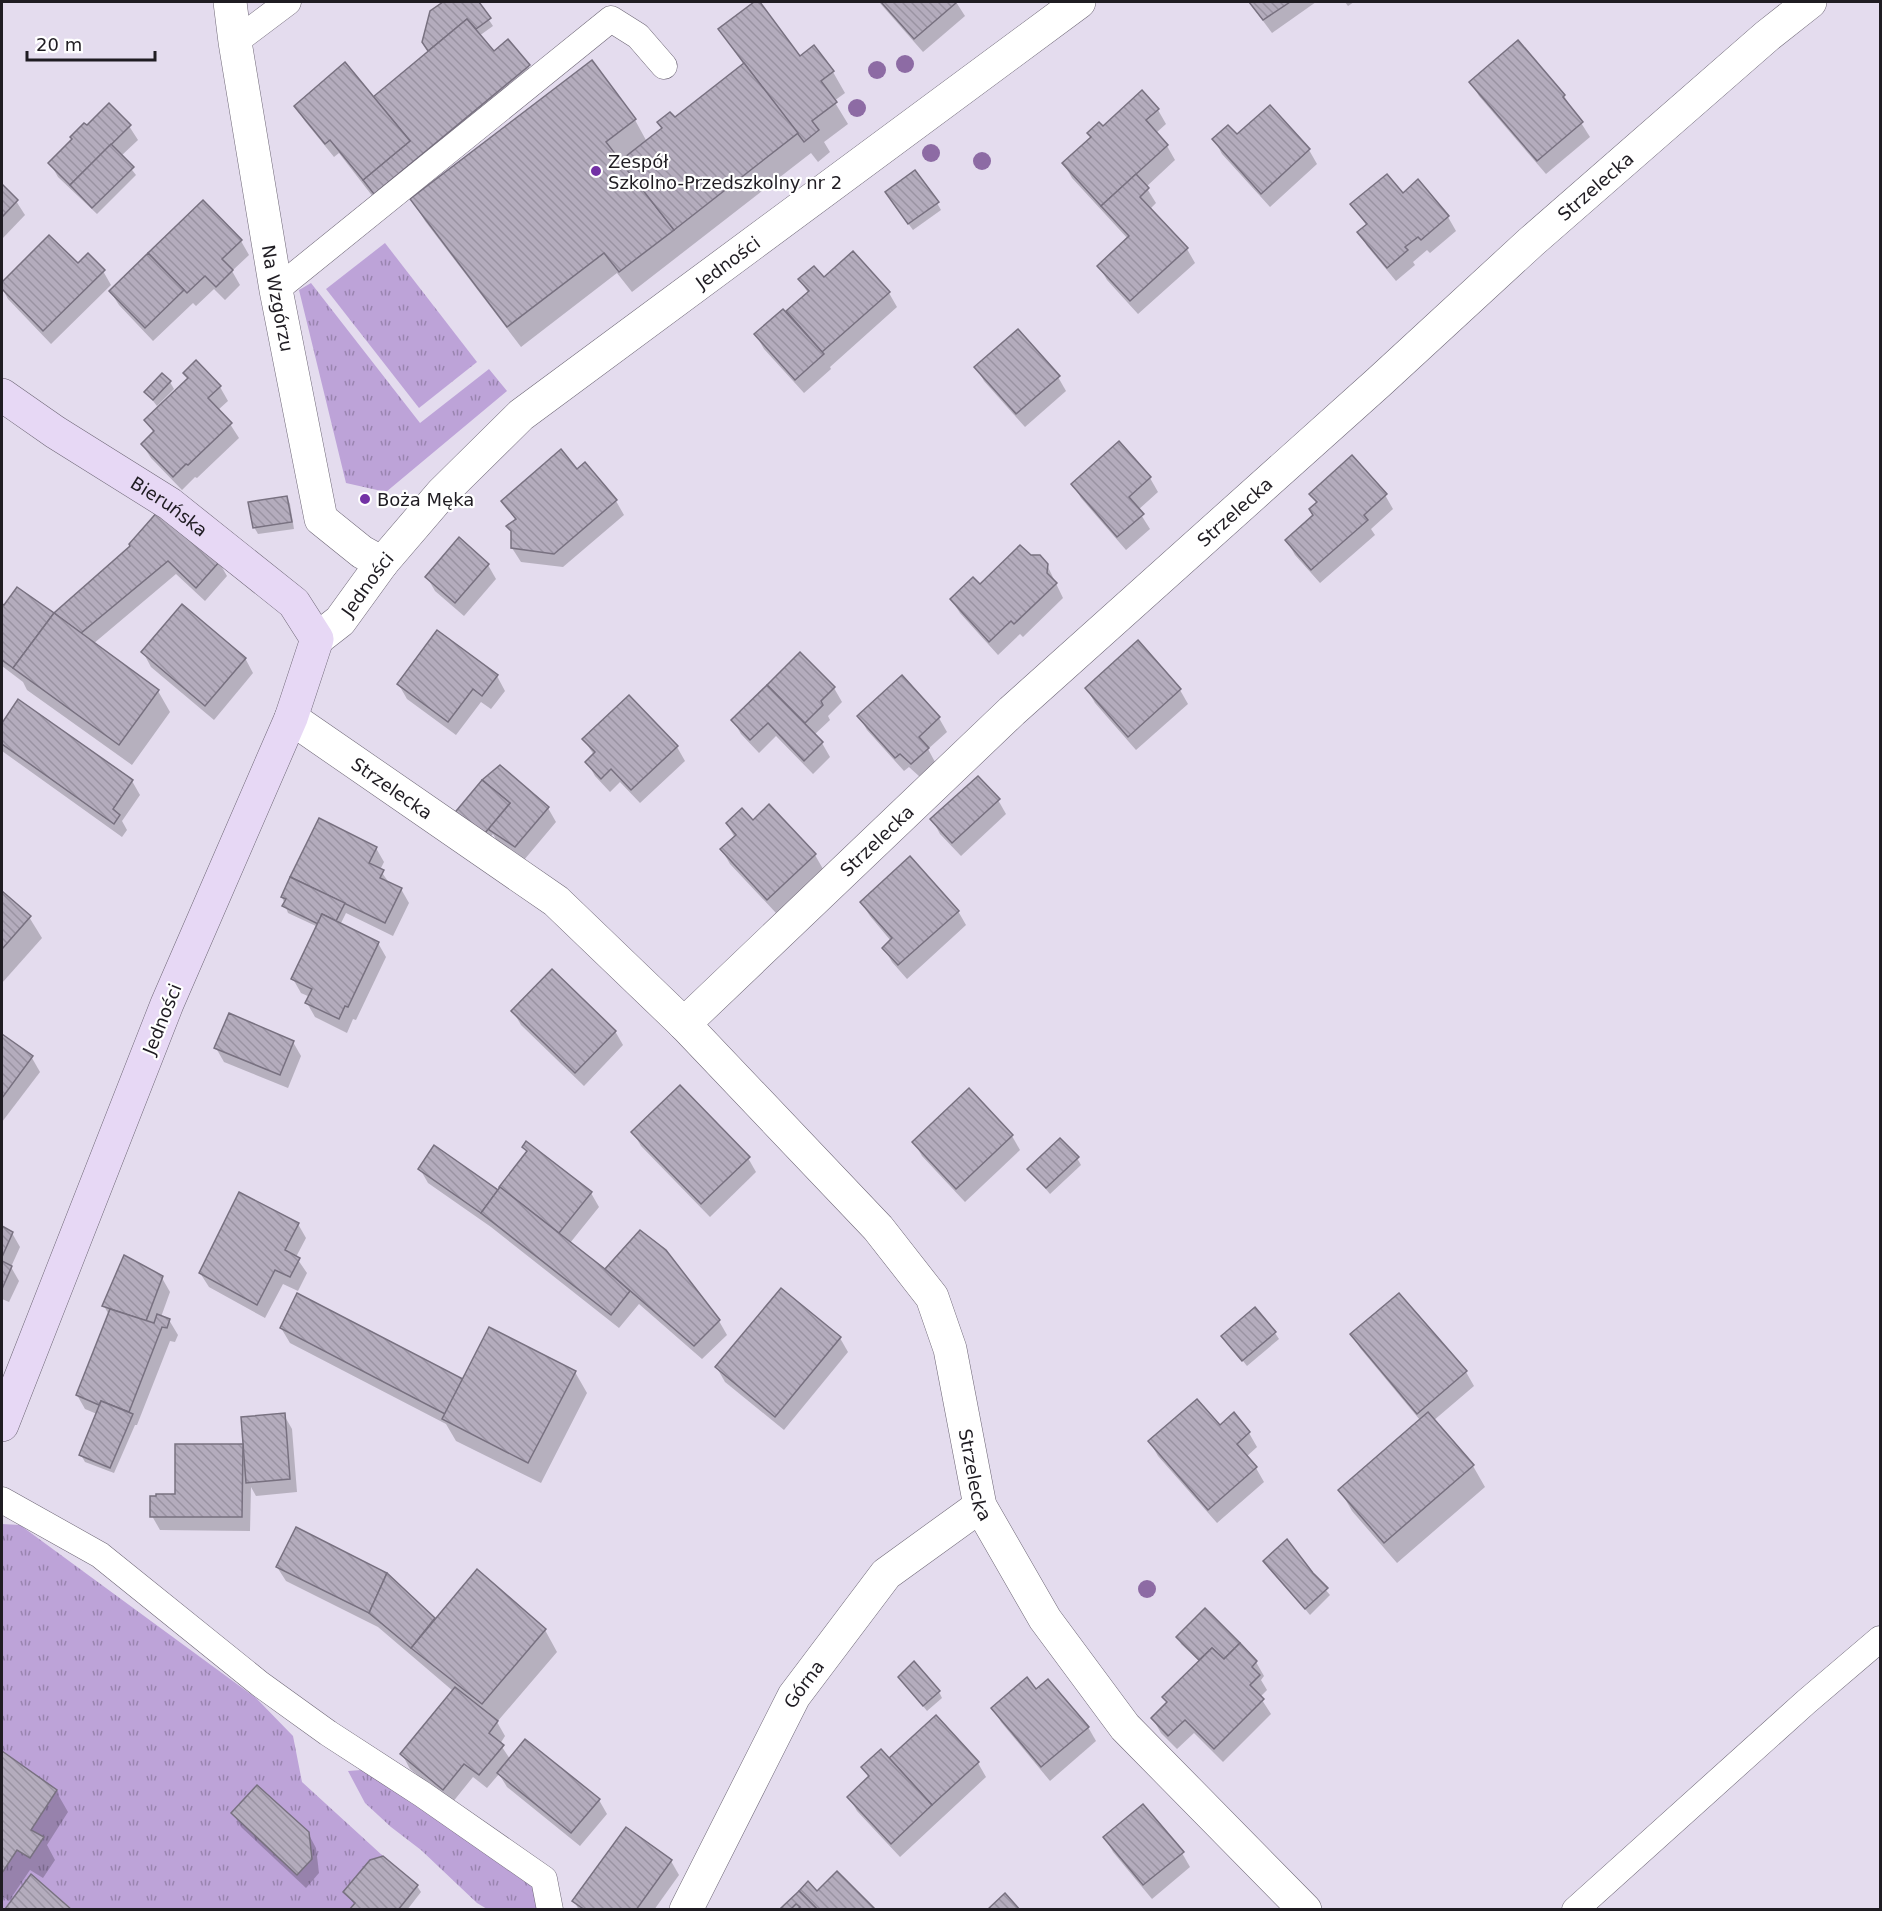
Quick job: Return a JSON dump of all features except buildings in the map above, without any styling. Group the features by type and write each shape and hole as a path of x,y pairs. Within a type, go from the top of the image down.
{"street":[{"name":"Na Wzgórzu","path":"230,2 276,290 321,519 362,552 382,563"},
{"name":"Jedności","path":"2,1425 167,1004 291,718 317,639 340,621 382,563 442,493 521,414 1079,2"},
{"name":"Strzelecka","path":"684,1024 1012,711 1796,6"},
{"name":"Bieruńska","path":"2,395 55,432 170,504 294,603 317,639"},
{"name":"Strzelecka","path":"291,718 556,901 684,1024 878,1228 932,1297 950,1349 980,1506 1045,1619 1125,1728 1305,1910"},
{"name":"Górna","path":"686,1910 794,1696 886,1574 980,1506"}],"lane":[{"path":"235,42 288,2"},
{"path":"276,290 611,19 638,36 664,66"},
{"path":"2,1500 100,1555 260,1683 318,1726 422,1794 544,1879 550,1910"},
{"path":"1575,1910 1806,1702 1881,1639"}],"green space":[{"path":"385,243 477,362 419,408 326,289"},
{"path":"311,283 420,423 489,369 507,391 386,492 346,483 299,290"},
{"path":"2,1524 20,1525 256,1698 293,1736 302,1782 383,1856 370,1860 343,1892 355,1903 349,1909 72,1909 31,1874 2,1910"},
{"path":"361,1770 513,1863 533,1878 538,1909 487,1909 477,1903 421,1850 365,1803 348,1771"}],"place":[{"name":"Zespół Szkolno-Przedszkolny nr 2","path":"596,171"},
{"name":"Boża Męka","path":"365,499"}]}
